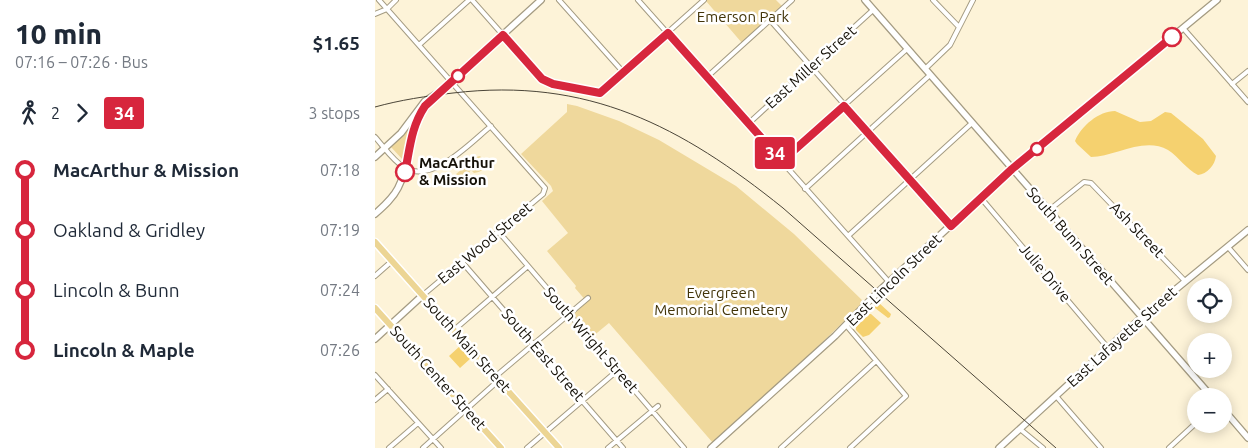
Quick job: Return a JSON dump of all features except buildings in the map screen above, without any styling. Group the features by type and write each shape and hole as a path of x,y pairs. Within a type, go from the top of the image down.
{"main road":[{"path":"375,214 395,192 405,168 411,137 417,120 425,106 541,0"},
{"name":"South Bunn Street","path":"865,0 1204,388"},
{"name":"East Lincoln Street","path":"711,448 846,325 889,282 1012,169 1217,0"},
{"path":"375,157 404,129 420,106 431,96 442,90"},
{"name":"East Lafayette Street","path":"999,448 1142,318 1248,230"},
{"name":"South Main Street","path":"375,242 559,448"},
{"path":"375,339 423,296"},
{"name":"South Center Street","path":"375,308 501,448"},
{"path":"1232,419 1248,438"}],"street":[{"path":"375,137 405,168 424,171 439,167 491,126 379,0"},
{"path":"375,14 387,9 396,0"},
{"path":"419,44 471,0 542,79 553,84 600,93 625,73 704,0"},
{"path":"559,0 625,73"},
{"path":"638,0 889,282"},
{"path":"707,77 792,0"},
{"path":"933,0 959,27"},
{"path":"925,69 948,47 973,0"},
{"name":"East Miller Street","path":"749,124 873,10"},
{"path":"769,20 951,226"},
{"path":"1183,28 1248,102"},
{"path":"782,161 907,49"},
{"path":"1232,84 1248,71"},
{"path":"805,189 930,75"},
{"path":"848,236 972,123"},
{"name":"East Wood Street","path":"423,296 543,194 545,190 544,186 491,126"},
{"name":"Ash Street","path":"1048,211 1084,182 1091,182 1185,281"},
{"name":"Julie Drive","path":"981,198 1109,348"},
{"name":"South Wright Street","path":"498,231 684,448"},
{"path":"1227,247 1248,270"},
{"path":"375,276 392,261"},
{"name":"South East Street","path":"462,262 623,448"},
{"path":"454,330 528,266"},
{"path":"423,448 533,344 588,298"},
{"path":"846,325 906,396 850,448"},
{"path":"781,448 876,361"},
{"path":"527,448 618,370"},
{"path":"375,375 441,448"},
{"path":"375,400 388,389"},
{"path":"1056,396 1101,448"},
{"path":"608,448 658,406"},
{"path":"389,448 418,423"},
{"path":"1020,429 1043,448"},
{"path":"1169,448 1187,431"}],"green space":[{"name":"Emerson Park","path":"707,0 776,0 782,6 742,43"},
{"name":"Evergreen Memorial Cemetery","path":"567,104 619,121 659,140 736,186 794,234 864,302 713,443 609,323 592,337 573,314 587,302 547,251 568,233 542,201 553,191 551,186 521,154 567,112"},
{"path":"410,127 404,159 403,160 391,147"},
{"path":"480,156 486,163 482,170 474,173 471,170 464,180 456,174 461,170 461,167 468,166 473,159"}],"shaded area":[{"path":"1115,111 1140,122 1151,121 1165,112 1171,113 1203,139 1216,156 1214,163 1207,171 1198,175 1168,150 1159,146 1149,145 1091,157 1075,141 1078,135 1091,120"},
{"path":"878,302 891,314 890,317 888,318 875,308 874,305"},
{"path":"868,314 871,314 881,323 869,335 863,337 856,330 856,327"},
{"path":"460,346 471,358 460,368 449,356"}],"railway":[{"path":"375,107 414,98 453,93 502,90 547,93 590,101 630,114 669,131 707,153 783,208 1056,448"}],"bus line":[{"name":"34","path":"405,172 412,131 425,106 503,35 542,79 553,84 600,93 668,33 782,161 844,106 951,226 1012,169 1172,37"}],"place":[{"name":"MacArthur & Mission","path":"405,172"}]}
